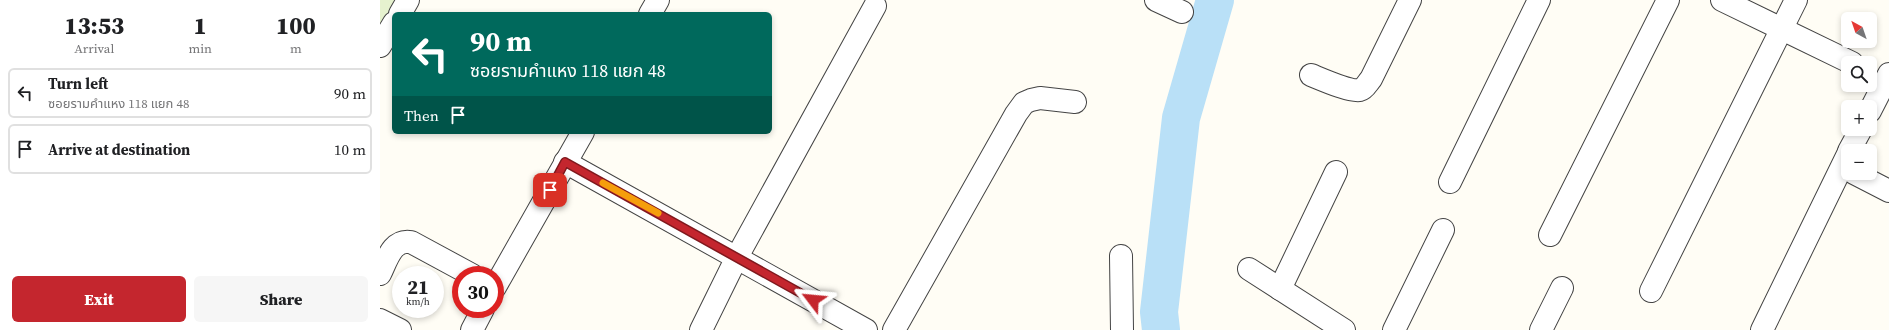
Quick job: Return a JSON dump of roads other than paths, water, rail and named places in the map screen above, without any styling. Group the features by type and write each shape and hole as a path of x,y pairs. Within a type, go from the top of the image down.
{"street":[{"path":"401,12 408,0"},
{"path":"651,12 658,0"},
{"path":"1156,0 1182,12"},
{"path":"1311,75 1351,89 1359,90 1364,87 1371,79 1410,0"},
{"path":"1450,182 1539,0"},
{"path":"1550,235 1668,0"},
{"path":"1722,0 1841,58"},
{"path":"1651,291 1796,0"},
{"path":"702,330 737,257 875,6"},
{"path":"380,46 392,26"},
{"path":"1875,100 1884,77"},
{"path":"894,330 1016,114 1024,103 1040,98 1074,102"},
{"path":"504,271 582,134"},
{"path":"565,162 866,330"},
{"path":"1280,289 1336,172"},
{"path":"1762,330 1841,177"},
{"path":"1872,180 1889,192"},
{"path":"1394,330 1442,230"},
{"path":"380,274 394,247 404,241 411,242 455,266"},
{"path":"1121,256 1122,330"},
{"path":"1249,269 1344,330"},
{"path":"1541,330 1562,288"},
{"path":"472,330 478,318"},
{"path":"380,320 400,330"}],"waterway":[{"path":"1161,330 1159,312 1181,118 1215,0"}]}
